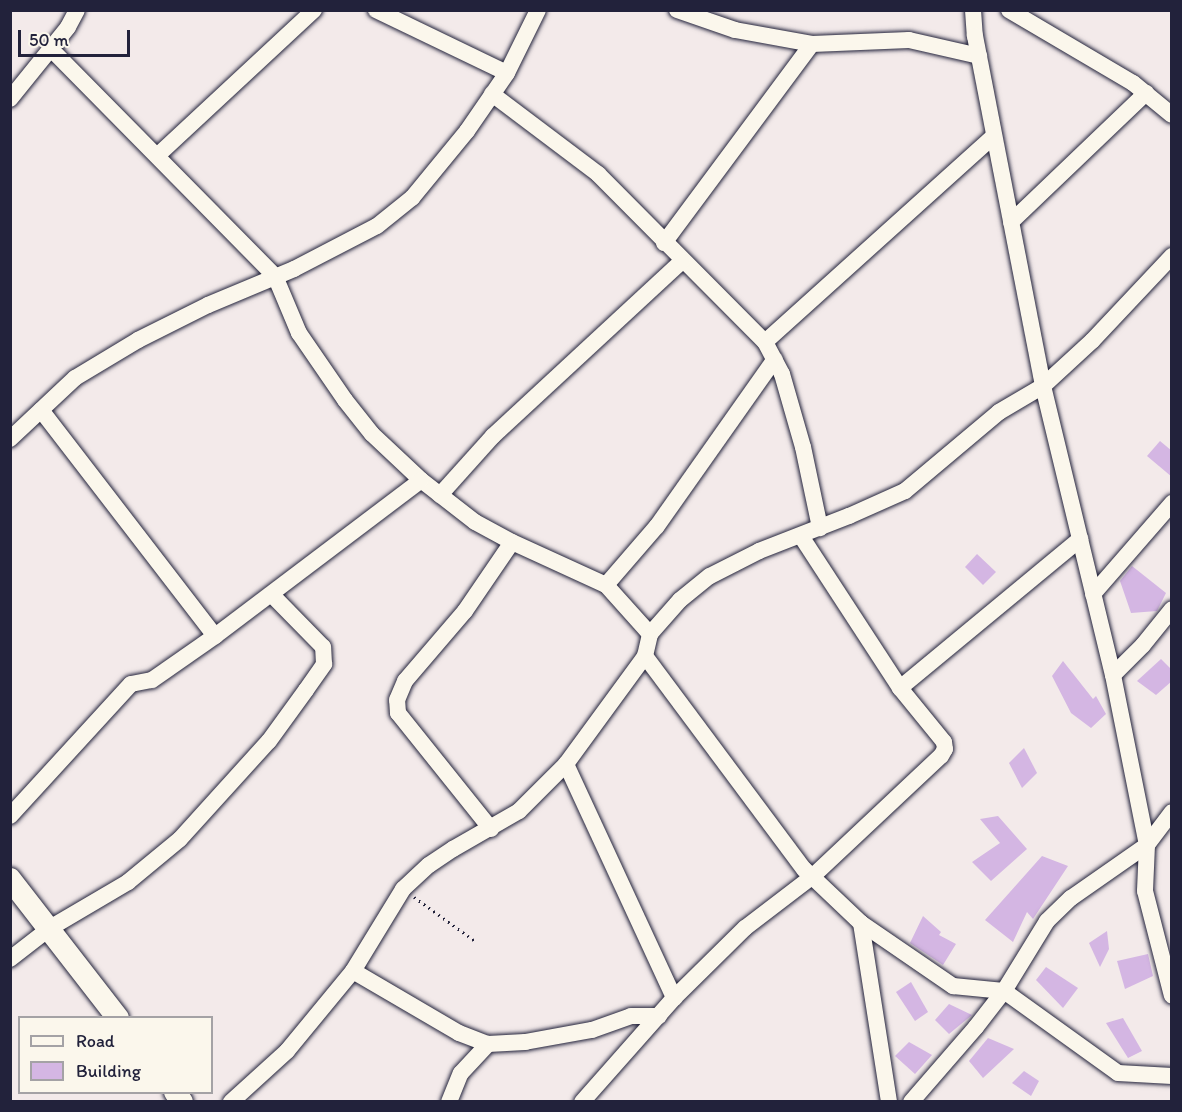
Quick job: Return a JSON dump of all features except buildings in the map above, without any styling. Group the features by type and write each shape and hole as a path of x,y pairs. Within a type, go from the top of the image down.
{"street":[{"path":"10,99 51,49 78,10"},
{"path":"158,155 314,10"},
{"path":"376,10 386,18 507,73"},
{"path":"10,439 75,378 138,340 208,305 294,269 376,225 412,198 467,131 507,73 538,10"},
{"path":"677,10 735,30 812,44 909,40 979,56"},
{"path":"973,10 979,56 1043,386 1113,675 1147,845 1145,891 1172,996"},
{"path":"1009,10 1133,83 1172,115"},
{"path":"664,243 812,44"},
{"path":"51,49 275,276 299,333 345,400 372,434 421,480 475,522 512,543 606,585 650,634"},
{"path":"1011,222 1146,93"},
{"path":"492,94 598,174 664,243 765,342 782,374 803,447 820,528"},
{"path":"765,342 994,136"},
{"path":"231,1101 287,1051 353,971 403,889 437,860 519,811 566,765 645,656 650,634 680,600 710,576 759,551 801,536 905,491 999,412 1043,386 1092,341 1172,256"},
{"path":"440,495 493,436 682,261"},
{"path":"606,585 657,526 775,359"},
{"path":"41,410 215,636"},
{"path":"10,816 131,684 152,680 215,636 421,480"},
{"path":"1093,594 1172,503"},
{"path":"582,1101 674,998 745,928 813,876 933,764 945,749 944,742 900,688 801,536"},
{"path":"900,688 1080,539"},
{"path":"491,829 398,713 397,700 405,681 465,611 512,543"},
{"path":"10,959 50,928 128,882 180,839 269,741 324,664 323,647 272,595"},
{"path":"1113,675 1143,645 1172,609"},
{"path":"645,656 804,869 861,923 953,986 1004,991 1118,1073 1172,1076"},
{"path":"566,765 674,998"},
{"path":"911,1101 976,1027 1004,991 1047,921 1059,908 1147,845 1172,812"},
{"path":"10,879 117,1016"},
{"path":"861,923 889,1101"},
{"path":"353,971 459,1034 488,1044 525,1042 592,1030 631,1016 659,1016"},
{"path":"449,1101 462,1073 488,1044"}],"path":[{"path":"403,889 474,941"}]}
